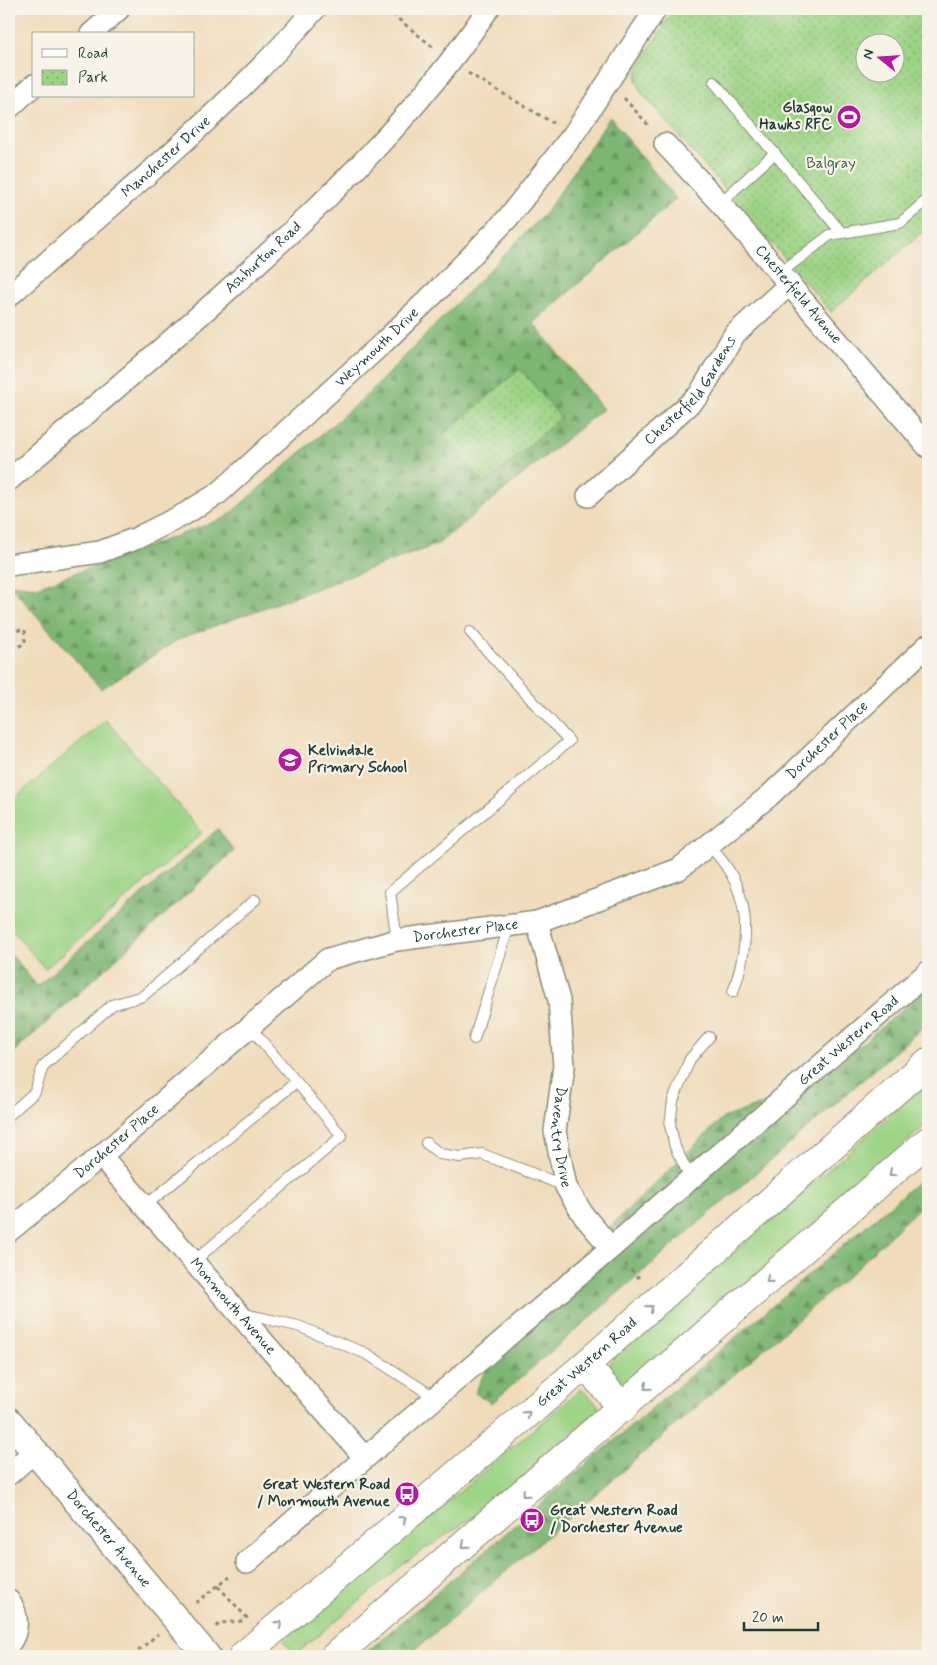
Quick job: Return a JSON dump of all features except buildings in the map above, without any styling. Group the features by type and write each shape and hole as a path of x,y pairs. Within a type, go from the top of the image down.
{"main road":[{"name":"Great Western Road","path":"242,1656 585,1365 928,1062"},
{"path":"335,1656 623,1408 928,1141"},
{"path":"585,1365 623,1408"}],"street":[{"path":"93,32 119,9"},
{"name":"Manchester Drive","path":"9,296 207,121 287,41 315,9"},
{"name":"Ashburton Road","path":"9,480 175,338 279,245 363,164 451,62 488,9"},
{"name":"Weymouth Drive","path":"9,565 100,552 137,538 183,515 219,493 441,287 507,219 573,135 656,9"},
{"path":"9,108 32,87"},
{"name":"Chesterfield Avenue","path":"665,144 720,202 928,447"},
{"name":"Chesterfield Gardens","path":"588,496 699,395 734,335 785,278"},
{"name":"Dorchester Place","path":"9,1231 101,1156 328,960 397,940 537,922 678,869 769,796 928,644"},
{"name":"Daventry Drive","path":"537,922 559,1000 564,1066 554,1131 566,1187 584,1216 612,1248"},
{"name":"Great Western Road","path":"248,1562 365,1458 612,1248 928,972"},
{"name":"Monmouth Avenue","path":"101,1156 365,1458"},
{"name":"Dorchester Avenue","path":"9,1421 206,1656"},
{"path":"9,1474 34,1452"},
{"path":"9,1601 17,1621 15,1632 9,1644"}],"lane":[{"path":"714,82 842,233"},
{"path":"720,202 775,154"},
{"path":"785,278 830,235 900,223 928,199"},
{"path":"397,940 390,892 569,741 470,632"},
{"path":"708,845 722,858 732,876 744,910 746,930 744,954 733,992"},
{"path":"9,1115 35,1092 43,1066 112,1005 143,996 254,900"},
{"path":"474,1039 509,926"},
{"path":"193,1262 342,1136 250,1027"},
{"path":"691,1179 675,1147 670,1124 673,1101 690,1059 709,1037"},
{"path":"145,1206 296,1082"},
{"path":"426,1143 440,1154 460,1157 482,1154 566,1187"},
{"path":"238,1313 298,1326 367,1354 436,1398"}],"path":[{"path":"386,9 451,62 573,135"},
{"path":"609,81 665,144"},
{"path":"9,630 25,630 24,644 9,652"},
{"path":"612,1248 659,1300"},
{"path":"218,1586 264,1637"}],"green space":[{"name":"Balgray","path":"674,9 928,9 928,227 831,312 641,92 636,79 640,64"},
{"path":"610,117 676,199 533,323 603,409 438,544 179,639 101,689 9,584 37,587 225,518 368,394 548,210"},
{"path":"520,369 561,418 485,484 443,435"},
{"path":"106,720 202,833 45,969 9,926 9,803"},
{"path":"218,829 234,851 9,1057 9,952 37,986"},
{"path":"928,987 928,1023 492,1403 475,1393 505,1328 723,1118 814,1085"},
{"path":"928,1082 928,1123 632,1385 627,1386 609,1368 614,1358"},
{"path":"928,1173 928,1199 846,1278 408,1656 362,1656"},
{"path":"581,1389 598,1405 598,1410 492,1504 407,1561 295,1655 284,1641"}],"place":[{"name":"Glasgow Hawks RFC","path":"849,117"},
{"name":"Kelvindale Primary School","path":"290,760"},
{"name":"Great Western Road / Monmouth Avenue","path":"407,1494"},
{"name":"Great Western Road / Dorchester Avenue","path":"532,1520"}]}
